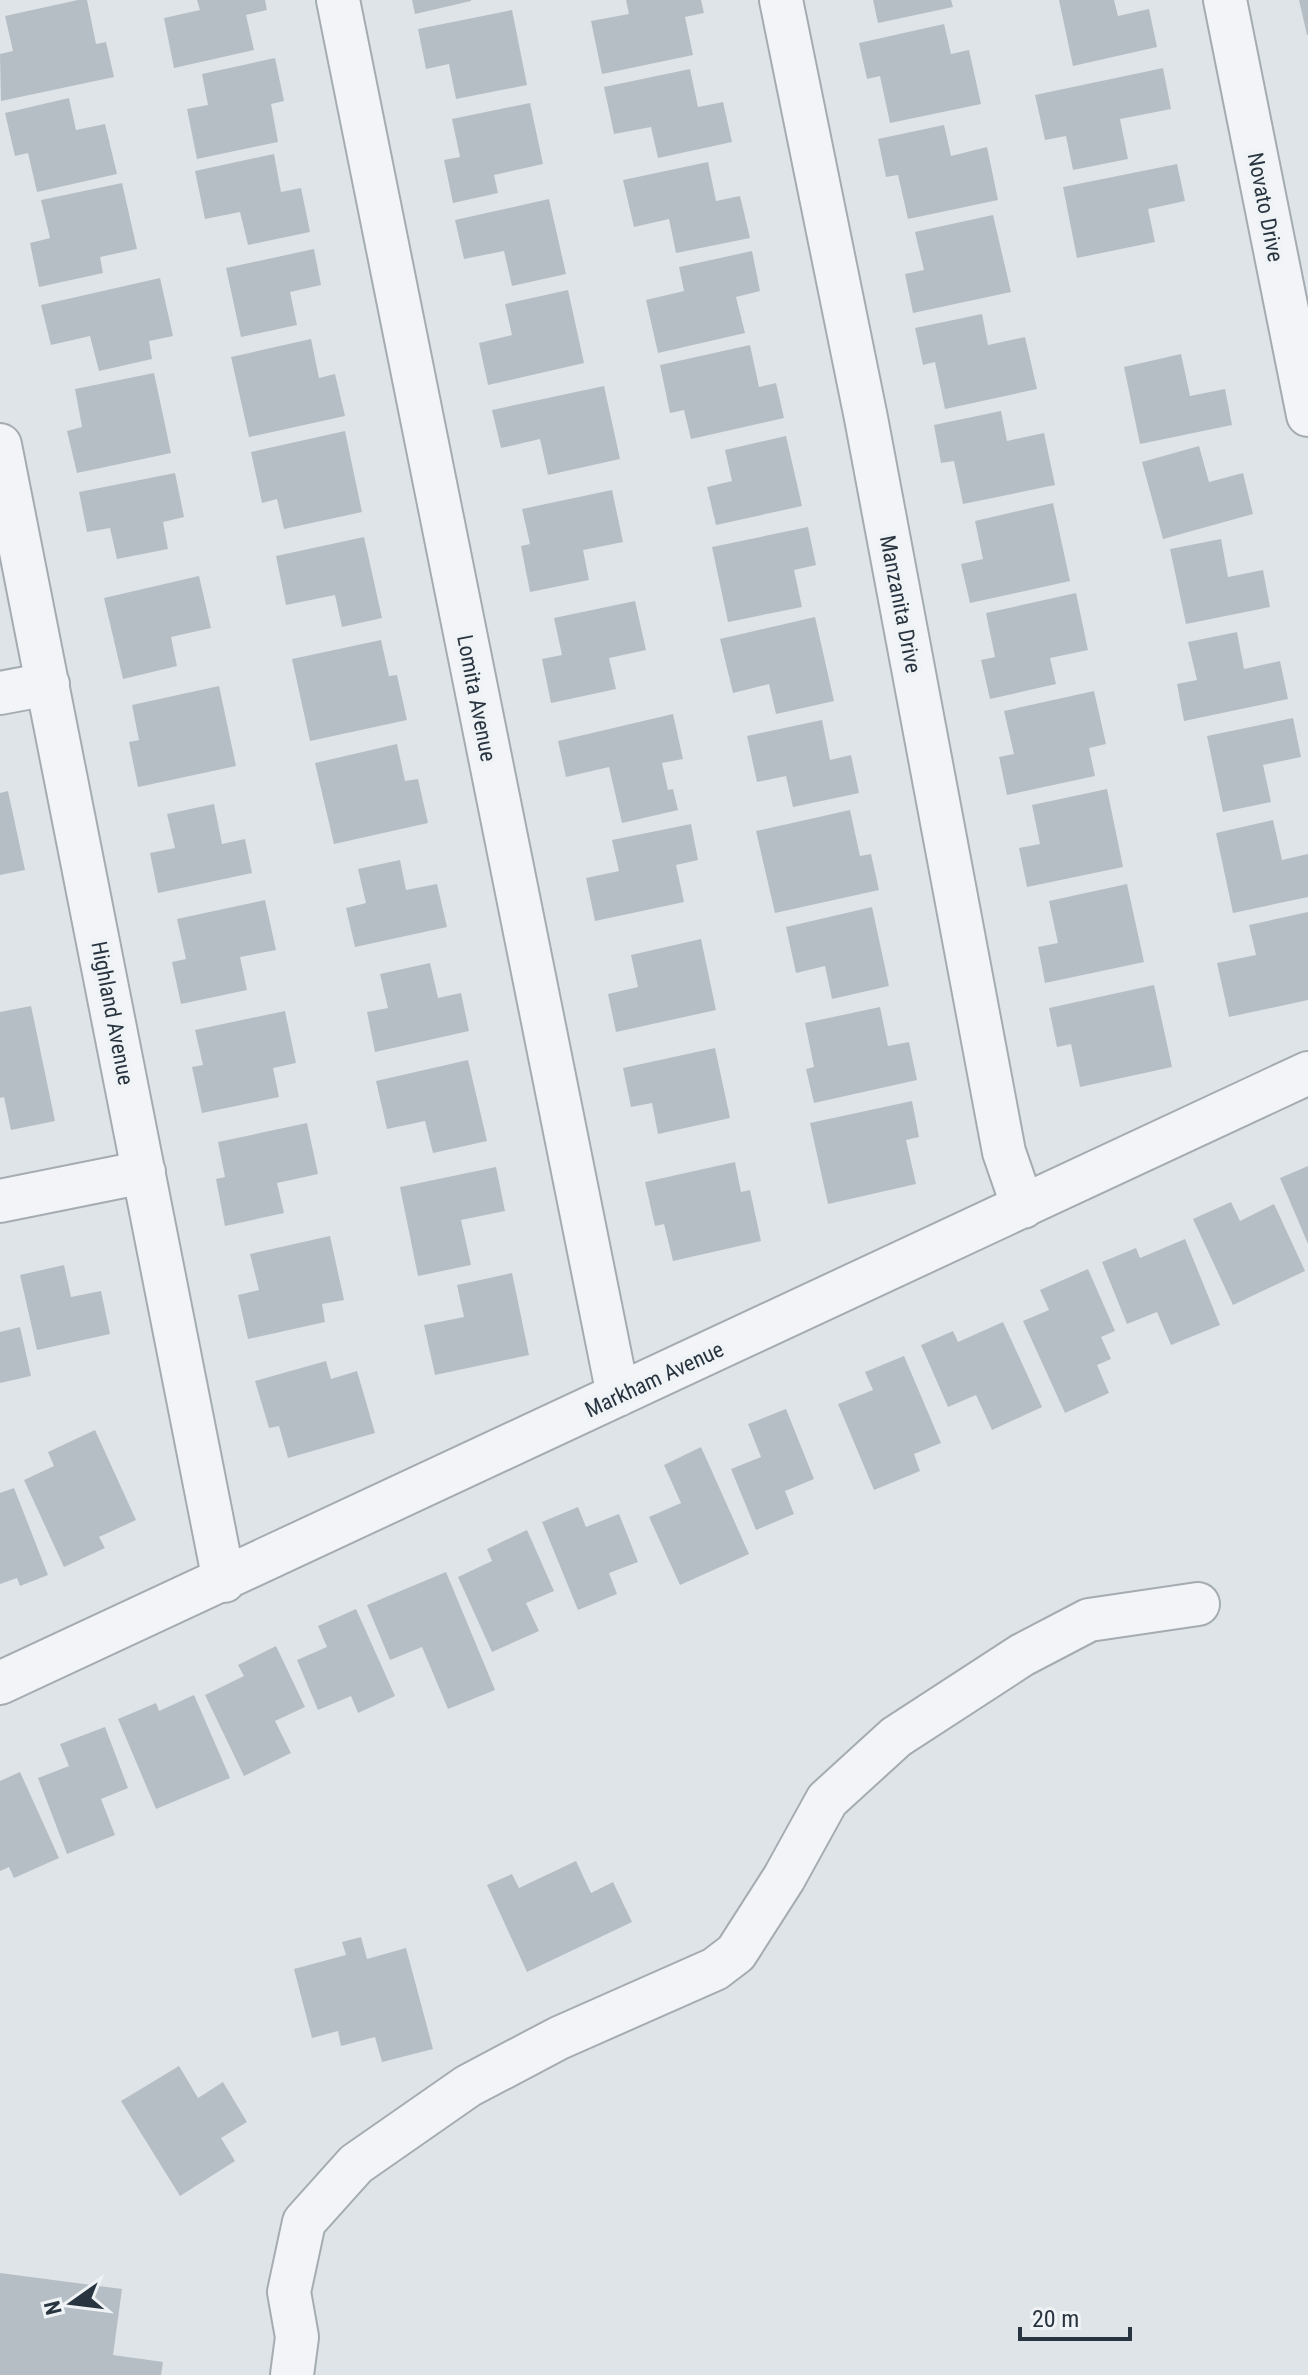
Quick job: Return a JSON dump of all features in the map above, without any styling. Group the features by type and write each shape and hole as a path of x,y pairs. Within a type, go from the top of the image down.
{"street":[{"name":"Lomita Avenue","path":"338,0 618,1395"},
{"name":"Manzanita Drive","path":"781,0 866,418 1004,1152 1023,1207"},
{"name":"Novato Drive","path":"1225,0 1308,415"},
{"name":"Highland Avenue","path":"0,445 224,1581"},
{"path":"0,693 48,684"},
{"name":"Markham Avenue","path":"0,1683 1308,1073"},
{"path":"0,1201 144,1172"},
{"path":"292,2375 297,2337 289,2292 304,2222 356,2164 468,2086 559,2038 715,1969 736,1953 784,1878 827,1800 896,1737 1022,1655 1089,1620 1198,1604"}],"building":[{"path":"87,0 96,44 106,42 114,77 1,101 0,54 13,51 5,16"},
{"path":"197,0 265,0 267,10 246,15 254,50 174,68 164,18 200,10"},
{"path":"412,0 471,0 471,1 415,14"},
{"path":"626,0 701,0 704,13 685,17 693,55 602,74 591,21 629,14"},
{"path":"873,0 951,0 953,7 878,23"},
{"path":"1059,0 1114,0 1118,16 1149,9 1157,47 1073,66"},
{"path":"1299,0 1308,0 1308,35 1307,35"},
{"path":"512,10 527,85 456,99 449,64 426,69 418,29"},
{"path":"944,24 951,54 969,50 981,104 890,123 880,76 867,79 859,43"},
{"path":"275,58 284,101 271,104 278,142 197,159 187,109 208,105 202,74"},
{"path":"1163,68 1171,109 1120,119 1128,159 1073,170 1066,136 1045,140 1035,95"},
{"path":"690,69 698,107 723,102 732,142 658,158 651,127 614,134 604,87"},
{"path":"69,98 76,130 105,124 117,174 37,192 28,153 15,156 5,113"},
{"path":"530,103 543,164 494,175 498,193 453,203 444,160 460,157 452,119"},
{"path":"944,125 951,156 987,147 998,200 908,219 898,175 886,177 878,139"},
{"path":"274,154 281,192 301,188 310,232 248,245 240,212 205,219 195,171"},
{"path":"708,162 716,201 740,196 750,238 676,253 669,219 634,227 623,180"},
{"path":"1177,164 1185,201 1148,209 1155,242 1077,258 1063,187"},
{"path":"122,183 137,249 100,257 103,273 39,287 30,243 50,238 41,200"},
{"path":"549,199 566,274 512,286 504,251 464,259 455,220"},
{"path":"993,215 1011,292 913,313 905,274 924,270 915,232"},
{"path":"314,249 321,285 290,292 297,325 241,337 226,268"},
{"path":"752,251 760,291 736,297 745,333 658,353 646,300 684,291 679,267"},
{"path":"160,278 173,336 149,341 152,359 99,371 90,336 51,345 41,305"},
{"path":"568,290 584,363 488,385 479,343 512,335 505,304"},
{"path":"982,314 988,345 1025,337 1037,389 945,409 935,362 923,365 915,328"},
{"path":"311,339 319,378 335,374 345,416 249,437 231,357"},
{"path":"750,345 759,387 776,383 784,418 691,439 684,410 670,413 660,365"},
{"path":"1181,354 1190,396 1225,389 1232,425 1140,444 1124,367"},
{"path":"154,373 171,453 77,473 67,431 82,427 75,389"},
{"path":"604,386 620,459 548,475 540,439 501,448 492,410"},
{"path":"1001,411 1007,441 1044,433 1055,485 963,504 954,461 941,463 934,425"},
{"path":"345,431 362,512 284,529 277,499 262,503 251,452"},
{"path":"786,436 802,506 716,525 707,487 732,481 725,450"},
{"path":"1199,446 1209,482 1243,473 1253,514 1163,539 1142,462"},
{"path":"175,473 184,517 163,522 168,549 117,559 110,528 87,532 79,492"},
{"path":"612,490 623,542 583,550 589,580 530,592 521,546 530,544 522,509"},
{"path":"1053,503 1070,581 970,603 961,564 983,559 975,521"},
{"path":"808,527 816,565 794,570 802,607 728,622 712,547"},
{"path":"364,537 382,618 342,627 335,595 286,605 276,556"},
{"path":"1221,539 1228,577 1263,570 1270,607 1186,624 1170,549"},
{"path":"199,576 211,628 171,637 177,666 123,679 104,598"},
{"path":"1076,593 1088,650 1050,658 1056,684 990,699 981,660 995,657 986,613"},
{"path":"635,601 646,650 609,658 616,689 551,703 542,659 562,655 554,618"},
{"path":"815,617 834,701 776,714 769,684 733,693 720,639"},
{"path":"1237,632 1244,669 1280,661 1288,699 1184,721 1177,684 1197,680 1188,642"},
{"path":"381,640 389,676 397,675 407,720 310,741 292,659"},
{"path":"219,686 236,766 138,787 129,742 139,740 132,705"},
{"path":"1094,691 1106,744 1089,748 1095,776 1007,795 999,757 1014,754 1004,711"},
{"path":"673,714 683,759 662,763 668,790 673,789 678,810 622,823 609,767 566,777 558,741"},
{"path":"1293,718 1301,757 1263,765 1271,802 1223,812 1207,736"},
{"path":"822,720 830,760 851,755 859,793 793,807 786,776 757,782 747,736"},
{"path":"397,744 405,781 418,779 428,823 334,844 315,763"},
{"path":"1107,789 1123,867 1027,887 1019,848 1040,844 1032,805"},
{"path":"8,791 25,870 0,875 0,793"},
{"path":"214,804 222,844 245,839 252,873 158,893 150,853 175,848 167,814"},
{"path":"850,810 860,856 871,854 879,890 775,913 756,831"},
{"path":"1273,820 1282,860 1308,854 1308,897 1233,913 1216,833"},
{"path":"691,824 698,860 676,865 684,902 595,921 586,878 619,871 612,840"},
{"path":"400,860 406,890 437,884 447,927 355,947 346,908 366,903 358,869"},
{"path":"1127,884 1144,962 1045,983 1038,947 1058,943 1049,901"},
{"path":"265,900 276,950 240,957 247,990 181,1004 172,962 186,959 177,919"},
{"path":"872,907 889,986 832,999 825,966 796,973 786,927"},
{"path":"1308,912 1308,1000 1229,1017 1217,963 1256,955 1249,925"},
{"path":"701,939 716,1010 616,1032 608,994 638,987 631,955"},
{"path":"430,963 438,998 461,993 469,1031 375,1052 367,1012 388,1008 380,974"},
{"path":"1154,985 1172,1067 1080,1087 1071,1044 1057,1047 1049,1008"},
{"path":"31,1006 55,1121 11,1130 4,1097 0,1098 0,1012"},
{"path":"880,1007 888,1046 909,1042 917,1080 814,1103 806,1069 814,1067 805,1023"},
{"path":"285,1011 296,1063 273,1068 279,1097 202,1113 192,1067 203,1065 195,1030"},
{"path":"715,1048 730,1118 658,1134 652,1103 631,1107 623,1068"},
{"path":"468,1060 487,1141 433,1153 425,1121 387,1129 376,1081"},
{"path":"912,1101 919,1137 906,1140 916,1184 828,1204 810,1123"},
{"path":"307,1123 318,1174 277,1183 284,1213 225,1226 216,1179 225,1177 218,1142"},
{"path":"735,1162 741,1192 750,1190 761,1241 673,1261 664,1224 655,1226 645,1182"},
{"path":"1308,1166 1308,1244 1280,1178"},
{"path":"496,1167 505,1211 461,1220 471,1265 418,1276 400,1187"},
{"path":"1231,1202 1240,1221 1274,1204 1305,1271 1233,1305 1193,1219"},
{"path":"330,1236 344,1300 322,1304 325,1322 248,1339 238,1295 259,1290 250,1254"},
{"path":"1185,1239 1220,1325 1171,1345 1157,1312 1127,1324 1102,1262 1136,1248 1140,1258"},
{"path":"64,1265 71,1297 101,1291 110,1334 37,1350 20,1275"},
{"path":"1088,1269 1115,1331 1101,1337 1111,1359 1097,1365 1109,1393 1065,1413 1023,1321 1049,1310 1040,1290"},
{"path":"512,1273 529,1355 435,1375 424,1325 464,1317 457,1285"},
{"path":"1003,1322 1042,1407 992,1430 976,1395 948,1407 921,1345 953,1331 958,1342"},
{"path":"20,1327 31,1376 0,1383 0,1332"},
{"path":"904,1356 941,1443 914,1454 920,1471 874,1490 838,1404 873,1390 865,1372"},
{"path":"326,1361 331,1379 357,1371 375,1433 288,1458 279,1426 269,1428 255,1381"},
{"path":"786,1409 814,1479 785,1491 794,1514 756,1530 731,1469 761,1457 748,1424"},
{"path":"95,1430 136,1520 99,1537 105,1548 64,1567 24,1480 54,1466 48,1452"},
{"path":"701,1447 749,1554 680,1585 649,1517 681,1503 664,1465"},
{"path":"14,1488 48,1575 20,1586 17,1578 0,1584 0,1493"},
{"path":"578,1507 586,1527 619,1514 638,1562 609,1573 617,1594 578,1610 542,1522"},
{"path":"527,1530 554,1591 526,1603 539,1631 492,1652 458,1577 492,1561 487,1549"},
{"path":"446,1572 495,1690 448,1709 422,1647 390,1660 367,1605"},
{"path":"356,1609 395,1696 358,1713 351,1696 318,1710 297,1660 327,1647 318,1626"},
{"path":"276,1646 305,1707 275,1721 291,1753 244,1776 205,1695 244,1676 238,1665"},
{"path":"194,1695 230,1778 156,1809 118,1719 156,1703 159,1711"},
{"path":"105,1727 128,1788 101,1799 115,1835 67,1854 38,1778 69,1766 60,1744"},
{"path":"20,1772 59,1858 14,1878 9,1867 0,1871 0,1781"},
{"path":"576,1861 591,1893 613,1882 632,1922 527,1972 487,1885 512,1874 519,1888"},
{"path":"361,1937 367,1959 406,1948 433,2049 382,2062 375,2037 341,2046 338,2031 312,2038 294,1969 346,1955 342,1942"},
{"path":"179,2066 198,2098 223,2082 247,2122 221,2138 235,2161 180,2196 121,2101"},
{"path":"0,2273 122,2289 113,2355 163,2362 161,2375 0,2375"}]}
